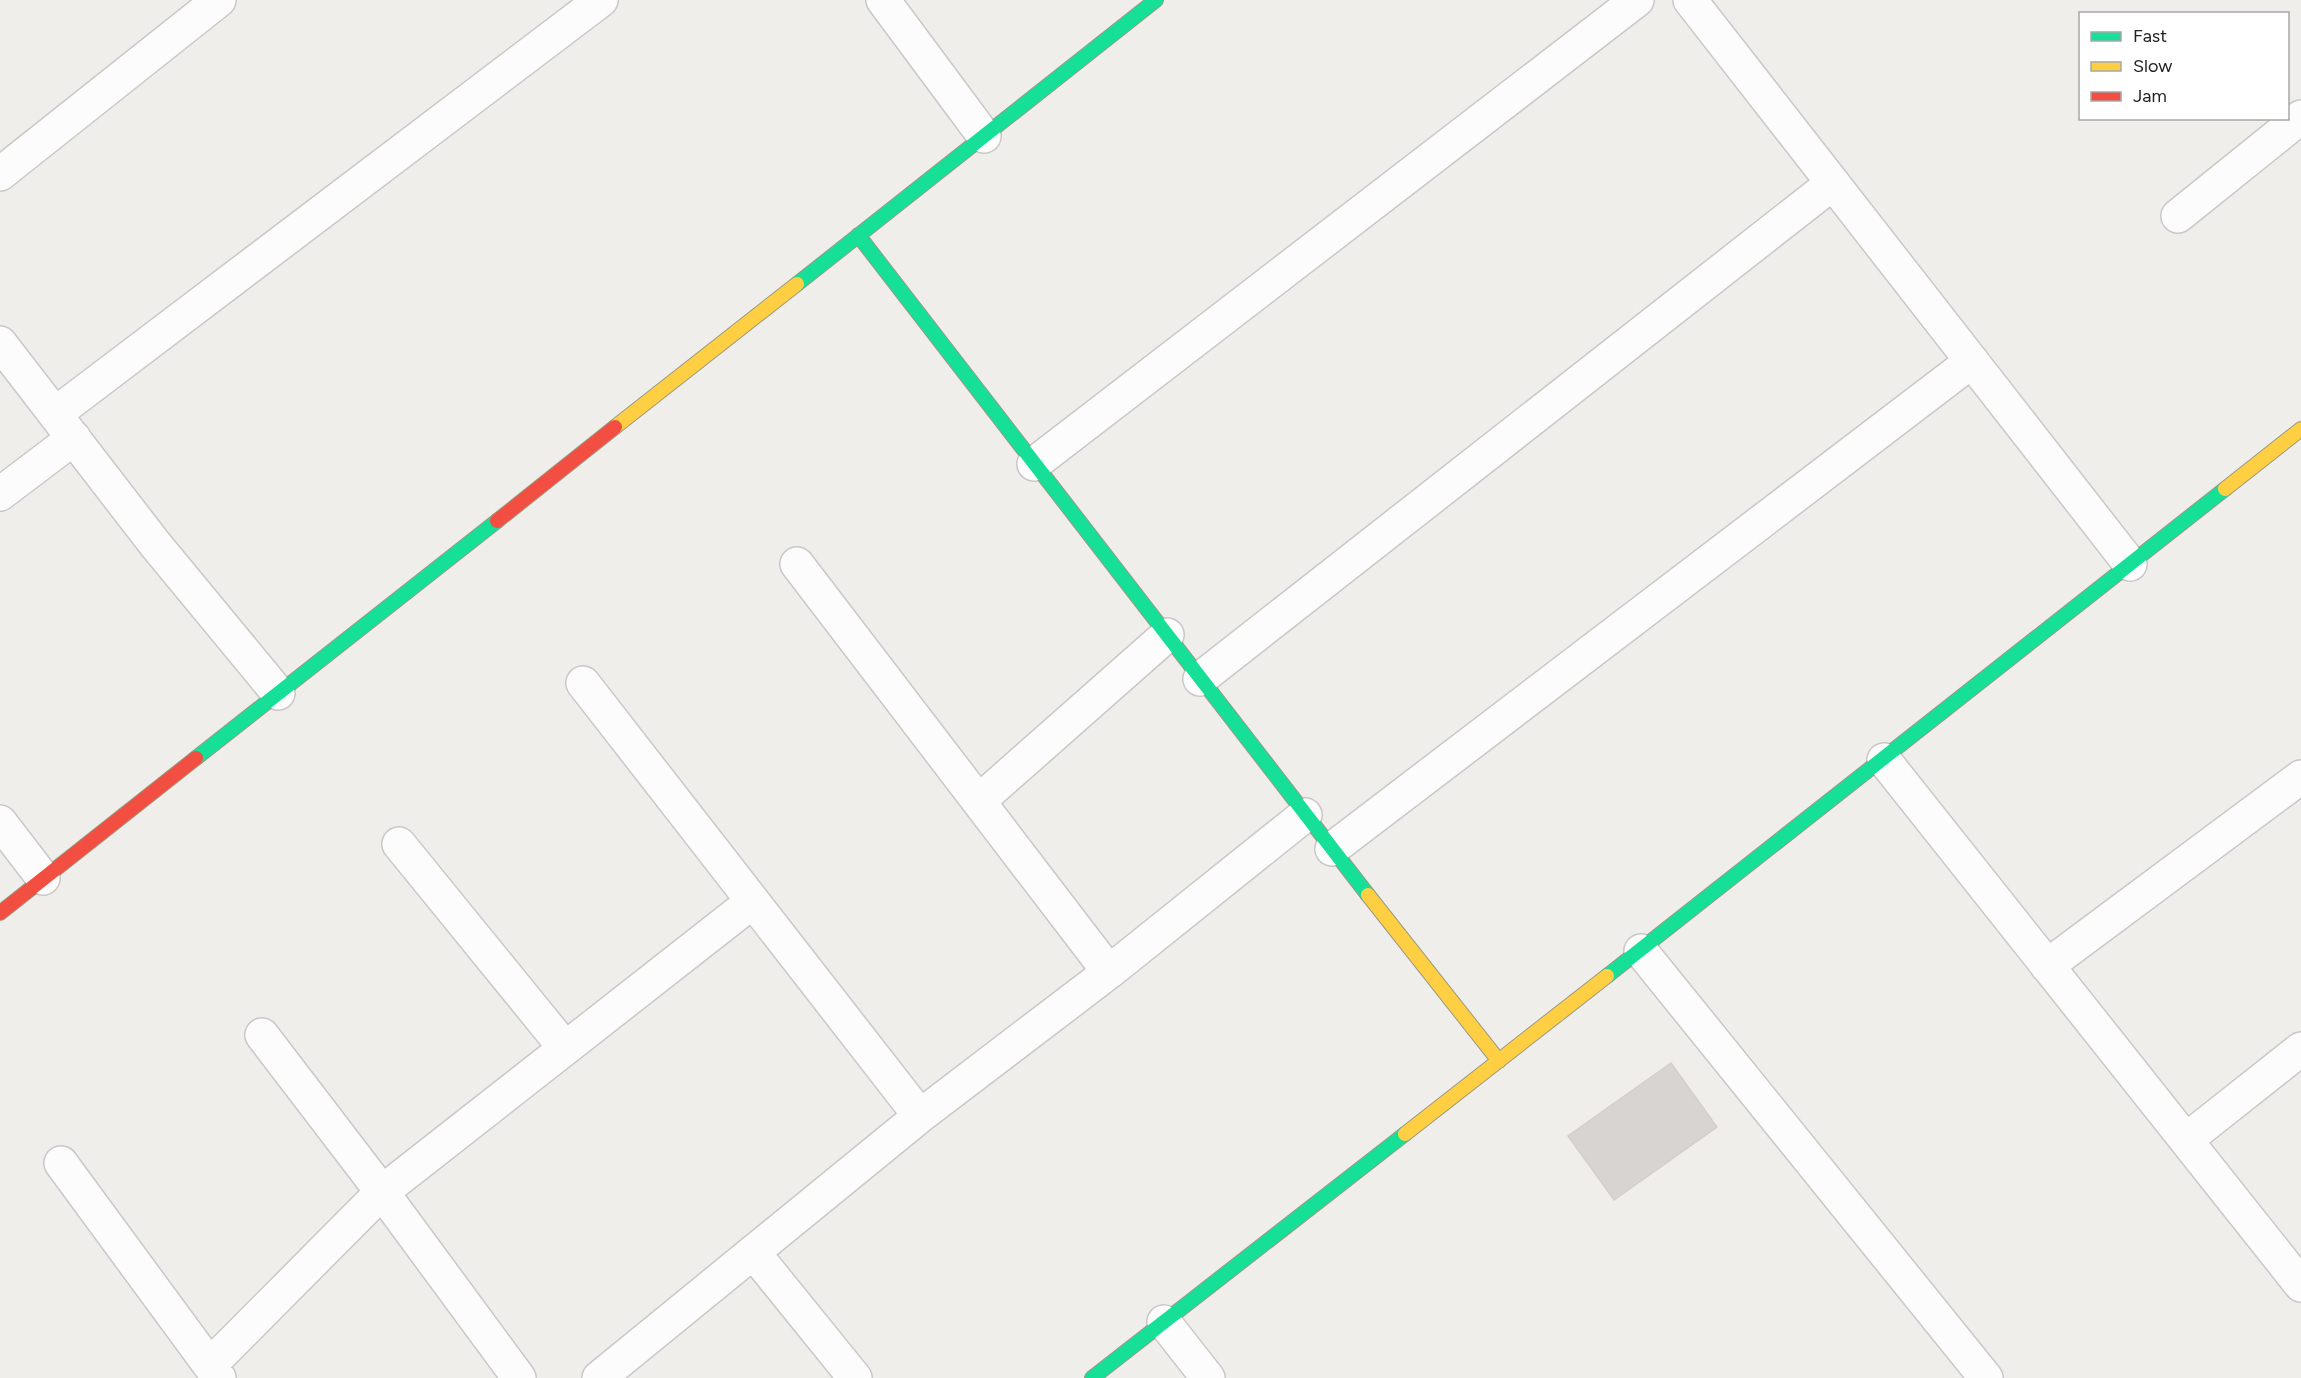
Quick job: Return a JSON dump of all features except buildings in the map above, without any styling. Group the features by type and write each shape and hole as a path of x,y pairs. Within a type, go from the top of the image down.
{"street":[{"path":"0,174 219,0"},
{"path":"0,494 64,426 601,0"},
{"path":"883,0 984,136"},
{"path":"0,913 1156,0"},
{"path":"1034,464 1637,0"},
{"path":"1690,0 2130,564"},
{"path":"2178,216 2301,117"},
{"path":"1200,679 1833,183"},
{"path":"858,235 1200,679 1499,1061"},
{"path":"0,343 154,544 278,693"},
{"path":"1332,849 1972,361"},
{"path":"1092,1378 1641,951 2301,429"},
{"path":"797,564 1109,972"},
{"path":"979,801 1167,635"},
{"path":"583,682 920,1116"},
{"path":"1884,760 2301,1285"},
{"path":"2047,966 2296,791"},
{"path":"599,1378 920,1116 1109,972 1305,814"},
{"path":"0,822 44,878"},
{"path":"399,844 565,1048"},
{"path":"61,1163 214,1371 382,1192 752,902"},
{"path":"1641,951 1986,1378"},
{"path":"262,1035 382,1192 519,1378"},
{"path":"2186,1140 2301,1049"},
{"path":"753,1252 855,1378"},
{"path":"1164,1322 1209,1378"}],"traffic: fast":[{"path":"797,284 1156,0"},
{"path":"858,235 1368,895"},
{"path":"1607,976 2225,489"},
{"path":"196,758 497,521"},
{"path":"1092,1378 1405,1134"}],"traffic: slow":[{"path":"615,427 797,284"},
{"path":"2225,489 2301,429"},
{"path":"1368,895 1499,1061"},
{"path":"1405,1134 1607,976"}],"traffic: jam":[{"path":"497,521 615,427"},
{"path":"0,913 196,758"}]}
